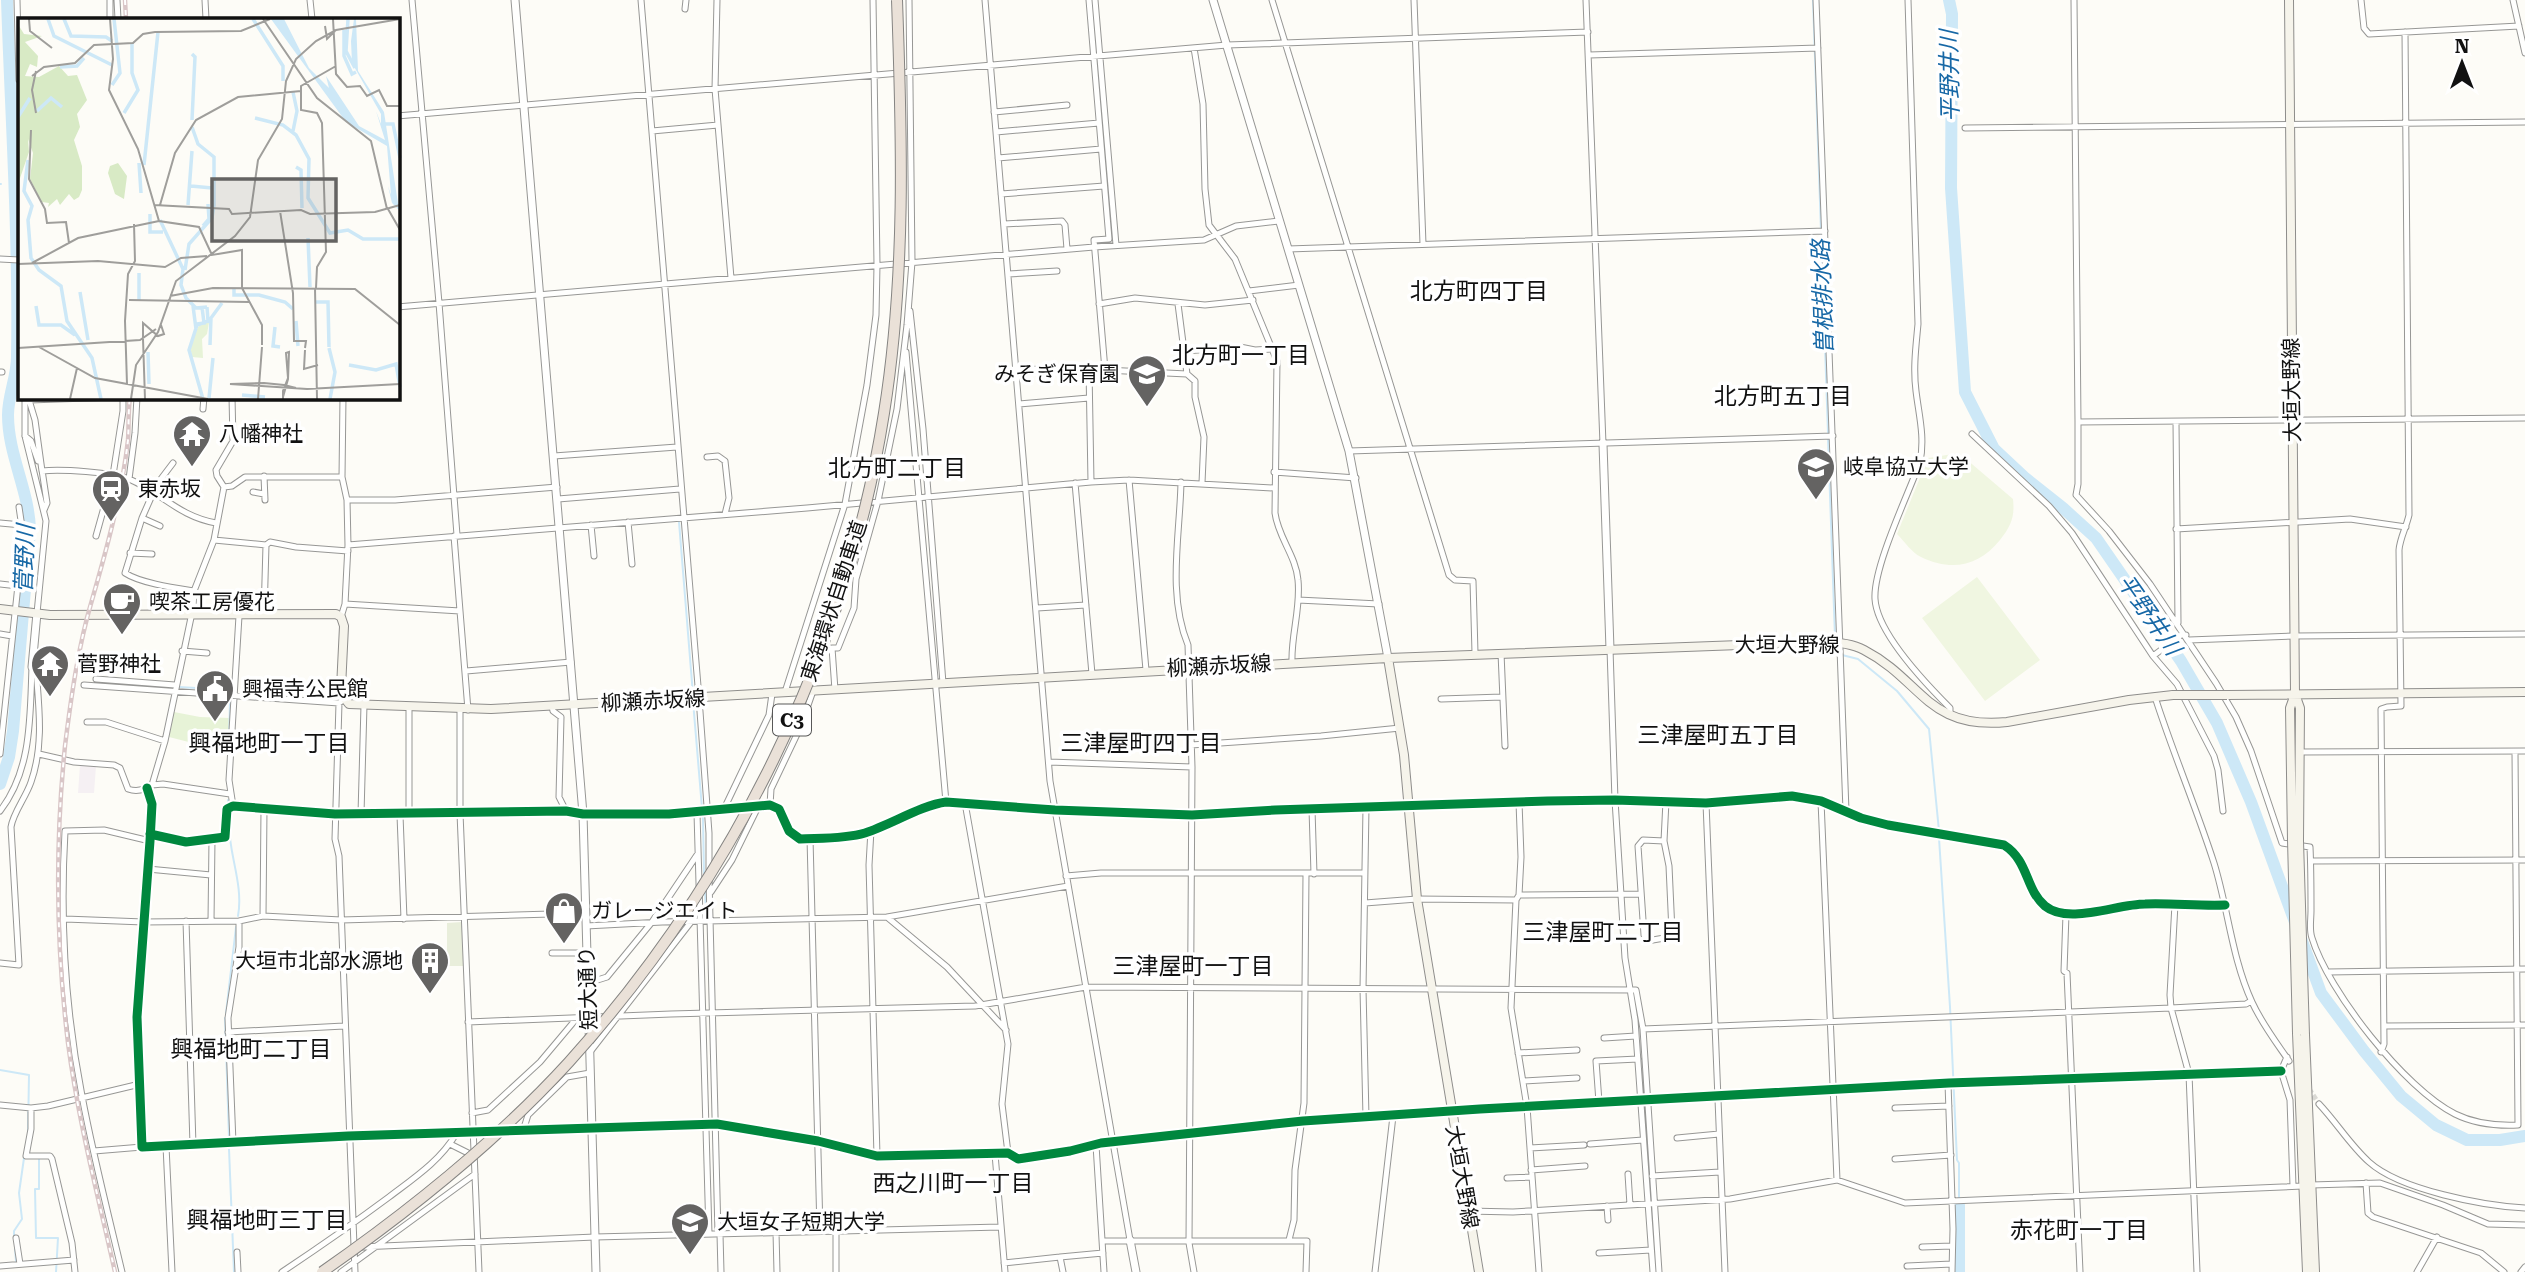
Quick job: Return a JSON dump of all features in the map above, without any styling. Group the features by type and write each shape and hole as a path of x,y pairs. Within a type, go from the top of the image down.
{"highway":[{"name":"東海環状自動車道","path":"322,1272 420,1200 469,1159 567,1064 615,1008 660,950 722,856 790,725 845,579 874,467 884,414 894,342 900,259 901,142 897,0"}],"main road":[{"name":"大垣大野線","path":"1479,1272 1417,899 1400,728 1388,657 1610,649 1862,648 1886,663 1931,705 1967,721 1989,724 2174,695 2295,694 2288,0"},
{"path":"0,609 190,616 336,614 341,617 344,626 342,701"},
{"name":"柳瀬赤坂線","path":"342,701 349,704 409,708 464,709 576,705 1388,657"},
{"path":"2295,694 2525,692"},
{"path":"2295,694 2300,708 2296,840"},
{"path":"2295,694 2290,708 2307,1186 2307,1272"},
{"path":"2307,1186 2315,1272"}],"street":[{"path":"17,0 18,37"},
{"path":"110,0 110,18"},
{"path":"117,0 118,18"},
{"path":"205,0 206,18"},
{"path":"310,0 312,18"},
{"path":"412,0 455,495 460,611 466,671 460,813 479,1272"},
{"name":"短大通り","path":"515,0 583,814 596,1272"},
{"path":"641,0 683,517 709,894 711,1124 715,1234 721,1272"},
{"path":"685,9 686,0"},
{"path":"717,0 715,89 731,278"},
{"path":"785,693 845,504 867,386 876,315 877,265 873,0"},
{"path":"835,690 832,648 838,648 854,608 856,579 878,501 897,409 905,339 912,262 909,0"},
{"path":"985,0 1049,762 1066,876 1136,1272"},
{"path":"1089,0 1115,245"},
{"path":"1095,0 1099,123 1109,239 1094,240 1094,247 1105,370"},
{"path":"1213,0 1349,451 1388,657"},
{"path":"1272,0 1449,575 1455,580 1473,581 1475,653"},
{"path":"1414,0 1423,244"},
{"path":"1586,0 1615,800 1629,990 1652,1176 1653,1272"},
{"path":"1816,0 1815,48 1846,811"},
{"path":"1908,0 1918,324 1914,356 1923,445 1920,463 1877,574 1875,602 1883,627 1924,682 1950,708 1950,715"},
{"path":"2074,0 2078,422 2076,495 2150,583 2236,717 2251,751 2282,843 2309,847 2311,935 2328,972 2381,1052 2442,1107 2476,1122 2499,1126 2518,1125 2515,752"},
{"path":"2361,0 2364,28 2369,34 2519,26"},
{"path":"2513,0 2525,53"},
{"path":"399,116 1227,45 1588,32"},
{"path":"2381,1052 2384,1044 2384,970 2381,709 2401,706 2399,550 2400,538 2409,516 2405,32"},
{"path":"1194,48 1203,104 1206,208 1209,225 1235,259 1277,361 1274,472 1277,527 1294,563 1298,579 1292,663"},
{"path":"1590,55 1815,48"},
{"path":"994,112 1067,105"},
{"path":"1965,128 2525,122"},
{"path":"996,132 1099,123"},
{"path":"652,131 718,125"},
{"path":"998,158 1101,149"},
{"path":"1001,194 1104,186"},
{"path":"1004,224 1062,221 1065,225 1067,249"},
{"path":"399,307 1115,245 1180,243 1205,240 1236,226 1279,221"},
{"path":"1288,249 1822,231"},
{"path":"0,259 18,260"},
{"path":"1008,274 1057,271"},
{"path":"1249,292 1299,285"},
{"path":"909,298 923,429 946,802"},
{"path":"1099,304 1135,298 1178,304 1222,305 1253,300"},
{"path":"1178,304 1187,374"},
{"path":"905,339 939,684"},
{"path":"1184,351 1240,347 1272,349"},
{"path":"1016,369 1088,369 1187,374 1195,381 1195,397 1204,438 1202,483"},
{"path":"1088,369 1091,482"},
{"path":"1020,404 1089,398"},
{"path":"26,399 34,418 47,503 44,510"},
{"path":"0,811 13,791 27,747 34,612 45,529 44,510 25,436 26,399"},
{"path":"96,536 113,475 123,399"},
{"path":"129,479 136,399"},
{"path":"203,409 204,399"},
{"path":"142,1147 137,1017 152,804 149,787 165,741 194,591 214,540 225,487 216,470 233,441 232,399"},
{"path":"341,617 345,604 348,548 347,500 342,477 343,399"},
{"path":"25,436 34,418"},
{"path":"2078,422 2525,418"},
{"path":"2176,422 2178,623"},
{"path":"1972,434 2049,506 2072,533 2176,684 2214,756 2223,811"},
{"path":"25,436 31,441 42,471"},
{"path":"1349,451 1830,436"},
{"path":"554,456 677,447"},
{"path":"707,457 718,456 725,461 729,498 725,514"},
{"path":"173,463 152,492 125,573 126,576 155,582 160,586 194,591"},
{"path":"42,471 113,475 129,479 187,515 216,523"},
{"path":"1274,472 1356,478"},
{"path":"225,487 232,486 245,477 342,477"},
{"path":"253,492 265,497 264,477"},
{"path":"214,540 265,545 270,542 296,547 348,548 456,535 1129,480 1274,488"},
{"path":"1129,480 1146,670"},
{"path":"1181,482 1177,604 1182,631 1188,645 1192,767 1189,1241 1194,1272"},
{"path":"1075,483 1091,674"},
{"path":"347,500 396,500 557,487"},
{"path":"558,499 680,489"},
{"path":"0,754 23,534 19,507"},
{"path":"142,518 160,526"},
{"path":"2176,529 2350,519 2406,527"},
{"path":"628,522 632,564"},
{"path":"0,523 22,525"},
{"path":"591,525 594,556"},
{"path":"264,615 265,545"},
{"path":"130,553 152,554"},
{"path":"0,584 18,586"},
{"path":"1298,600 1378,604"},
{"path":"345,604 460,611"},
{"path":"1037,608 1086,605"},
{"path":"233,806 230,794 239,616"},
{"path":"0,634 12,636"},
{"path":"2155,654 2185,636 2525,634"},
{"path":"182,651 207,653"},
{"path":"1501,653 1504,746"},
{"path":"466,671 571,663"},
{"path":"0,963 19,965 11,827 31,783 39,754 36,669 33,667"},
{"path":"0,675 8,676"},
{"path":"96,679 234,696 342,701 335,814 355,1272"},
{"path":"84,685 175,688"},
{"path":"770,805 771,789 800,728 813,691"},
{"path":"723,811 769,715 772,694"},
{"path":"1441,699 1502,697"},
{"path":"2155,697 2199,816 2251,1001 2265,1027 2288,1059 2281,1071 2290,1100 2293,1186"},
{"path":"361,814 364,705"},
{"path":"552,706 553,711 561,717 559,797 566,811"},
{"path":"409,708 409,815"},
{"path":"86,722 106,722 165,741"},
{"path":"1191,745 1400,728"},
{"path":"2300,752 2525,751"},
{"path":"39,754 74,762 114,765 120,768 128,789 141,791 163,783 230,794"},
{"path":"1049,762 1192,767"},
{"path":"122,1272 82,1096 70,1010 63,867 65,831 104,830 186,842 212,839 225,837 226,809 233,806 335,814 409,815 566,811 583,814 702,813 770,805 779,809 789,831 800,839 862,834 909,816 933,803 946,802 1055,810 1192,815 1519,802 1615,800 1706,803 1791,796 1821,801 1888,825 2004,845 2022,862 2038,898 2046,907 2066,914 2142,904 2225,905"},
{"path":"1664,841 1643,840 1638,846 1644,935 1647,941 1670,937 1672,932 1669,866 1664,841 1666,801"},
{"path":"1821,801 1837,1180"},
{"path":"1519,802 1521,857 1511,991 1527,1107 1539,1272"},
{"path":"965,803 1008,1044 1002,1104 1008,1153"},
{"path":"1706,803 1725,1272"},
{"path":"709,894 732,860 758,807"},
{"path":"1366,807 1363,989 1367,1116"},
{"path":"263,916 264,809"},
{"path":"1312,809 1314,874"},
{"path":"702,813 698,853 708,1013 711,1124"},
{"path":"400,815 404,919"},
{"path":"871,830 869,865 877,1156"},
{"path":"810,838 820,1231"},
{"path":"211,921 212,839"},
{"path":"588,983 607,977 652,922 698,853"},
{"path":"2311,861 2525,860"},
{"path":"148,869 211,875"},
{"path":"1066,876 1101,873 1364,873"},
{"path":"1289,1240 1294,1220 1295,1170 1303,1121 1306,874"},
{"path":"586,926 887,917 1068,886"},
{"path":"1365,903 1417,899 1642,894"},
{"path":"2175,904 2171,1008 2189,1074 2197,1272"},
{"path":"65,919 239,921 263,916 341,920 586,913"},
{"path":"2066,914 2063,954 2064,971 2067,973 2080,1272"},
{"path":"887,917 947,967 1006,1030"},
{"path":"186,921 193,1145"},
{"path":"233,1143 228,1018 239,947 239,921"},
{"path":"590,1052 691,922"},
{"path":"552,953 587,953"},
{"path":"2328,972 2525,969"},
{"path":"468,1023 982,1006 1086,987 1636,990 1643,1029 1643,1140 1659,1272"},
{"path":"1643,1029 2171,1008 2246,1004 2251,1001"},
{"path":"472,1113 488,1110 540,1062 578,1018"},
{"path":"2384,1026 2525,1025"},
{"path":"228,1032 344,1026"},
{"path":"1604,1038 1636,1036"},
{"path":"1518,1053 1577,1050"},
{"path":"1599,1102 1596,1061 1638,1059"},
{"path":"94,1151 348,1136 711,1124 818,1141 877,1156 1008,1153 1018,1159 1113,1142 1367,1116 1948,1083 2281,1071"},
{"path":"523,1131 528,1115 567,1077 590,1073"},
{"path":"1523,1081 1577,1078"},
{"path":"1948,1083 1954,1201 1952,1272"},
{"path":"0,1105 31,1108 48,1106 140,1084"},
{"path":"2319,1104 2371,1165 2394,1177 2466,1201 2494,1207 2525,1208"},
{"path":"1895,1108 1948,1106"},
{"path":"31,1108 31,1129 26,1156 50,1156 52,1159 75,1272"},
{"path":"1375,1272 1393,1116"},
{"path":"282,1272 353,1224 429,1167 456,1134"},
{"path":"1677,1138 1718,1134"},
{"path":"1530,1149 1643,1140"},
{"path":"450,1144 474,1156"},
{"path":"1096,1145 1104,1272"},
{"path":"166,1146 172,1272"},
{"path":"995,1154 1004,1272"},
{"path":"1895,1158 1951,1155"},
{"path":"1507,1178 1585,1166"},
{"path":"1652,1176 1720,1172"},
{"path":"341,1272 475,1174"},
{"path":"1628,1174 1630,1205"},
{"path":"1468,1211 1534,1211 1722,1199 1837,1180 1905,1203 2366,1183 2390,1185 2488,1224 2525,1225"},
{"path":"2366,1183 2368,1213 2373,1217 2481,1252 2504,1272"},
{"path":"1607,1206 1608,1220"},
{"path":"354,1248 595,1237 1000,1227"},
{"path":"835,1231 836,1272"},
{"path":"776,1232 777,1272"},
{"path":"2417,1272 2437,1237"},
{"path":"16,1238 20,1265"},
{"path":"1102,1241 1307,1241 1307,1272"},
{"path":"1922,1247 1952,1246"},
{"path":"1599,1253 1651,1250"},
{"path":"237,1252 238,1272"},
{"path":"1004,1263 1103,1253"},
{"path":"1060,1257 1063,1272"},
{"path":"0,1266 74,1260"},
{"path":"1906,1266 1952,1264"},
{"path":"2521,1272 2525,1267"}],"shaded area":[{"path":"80,765 96,766 94,793 78,793"}],"green space":[{"path":"1959,453 2013,499 2013,516 2004,535 1983,556 1964,564 1932,562 1911,550 1897,534 1928,458"},
{"path":"1977,577 2040,660 1985,701 1922,618"},
{"path":"174,712 200,717 230,718 228,752 169,737"},
{"path":"462,922 464,966 447,966 447,923"}],"waterway":[{"name":"菅野川","path":"0,784 9,757 13,731 30,530 26,501 11,444 8,415 17,364 17,312 7,0"},
{"name":"曽根排水路","path":"1813,0 1828,433"},
{"name":"平野井川","path":"1949,0 1952,14 1951,188 1965,392 1994,449 2096,538 2181,661 2217,723 2251,802 2321,993 2364,1051 2401,1096 2436,1125 2467,1140 2500,1140 2525,1136"},
{"name":"曽根排水路","path":"1828,438 1835,637"},
{"path":"679,522 693,695"},
{"name":"曽根排水路","path":"1842,655 1858,659 1897,691 1929,729 1939,831"},
{"path":"179,687 230,692"},
{"path":"229,746 230,699"},
{"path":"693,701 703,820 704,873"},
{"path":"229,818 230,843 239,891 238,916"},
{"path":"1939,838 1959,1163 1959,1205"},
{"path":"705,889 706,916"},
{"path":"226,1013 236,927"},
{"path":"225,1018 229,1137"},
{"path":"0,1070 29,1075 28,1132"},
{"path":"229,1149 234,1272"},
{"path":"14,1237 14,1231 22,1219 19,1193 24,1158"},
{"path":"39,1158 39,1189 35,1189 36,1238 58,1238 56,1272"},
{"path":"1959,1205 1959,1272"},
{"path":"15,1249 16,1261"}],"tunnel":[{"path":"2309,1089 2319,1104"}],"railway":[{"path":"125,0 126,18"},
{"path":"115,1272 83,1129 68,1043 61,969 58,858 65,746 72,691 122,480 130,399"}],"cycle path":[{"path":"147,788 152,804 137,1017 142,1147 348,1136 717,1124 818,1141 877,1156 1008,1153 1018,1159 1101,1143 1303,1121 1949,1083 2281,1071"},
{"path":"150,834 186,842 225,837 227,809 233,806 335,814 566,811 583,814 669,814 770,805 779,809 789,831 800,839 865,833 927,807 946,802 1055,810 1192,815 1547,801 1706,803 1792,796 1821,801 1861,818 1888,825 2004,845 2018,859 2034,892 2045,906 2066,914 2145,904 2225,905"}],"place":[{"name":"みそぎ保育園","path":"1147,408"},
{"name":"八幡神社","path":"192,468"},
{"name":"岐阜協立大学","path":"1816,501"},
{"name":"東赤坂","path":"111,523"},
{"name":"喫茶工房優花","path":"122,636"},
{"name":"菅野神社","path":"50,698"},
{"name":"興福寺公民館","path":"215,723"},
{"name":"ガレージエイト","path":"564,945"},
{"name":"大垣市北部水源地","path":"430,995"},
{"name":"大垣女子短期大学","path":"690,1256"}],"district":[{"name":"北方町四丁目","path":"1479,291"},
{"name":"北方町一丁目","path":"1241,355"},
{"name":"北方町五丁目","path":"1783,396"},
{"name":"北方町二丁目","path":"897,468"},
{"name":"三津屋町五丁目","path":"1718,735"},
{"name":"興福地町一丁目","path":"269,743"},
{"name":"三津屋町四丁目","path":"1141,743"},
{"name":"三津屋町二丁目","path":"1603,932"},
{"name":"三津屋町一丁目","path":"1193,966"},
{"name":"興福地町二丁目","path":"251,1049"},
{"name":"西之川町一丁目","path":"953,1183"},
{"name":"興福地町三丁目","path":"267,1220"},
{"name":"赤花町一丁目","path":"2079,1230"}]}
